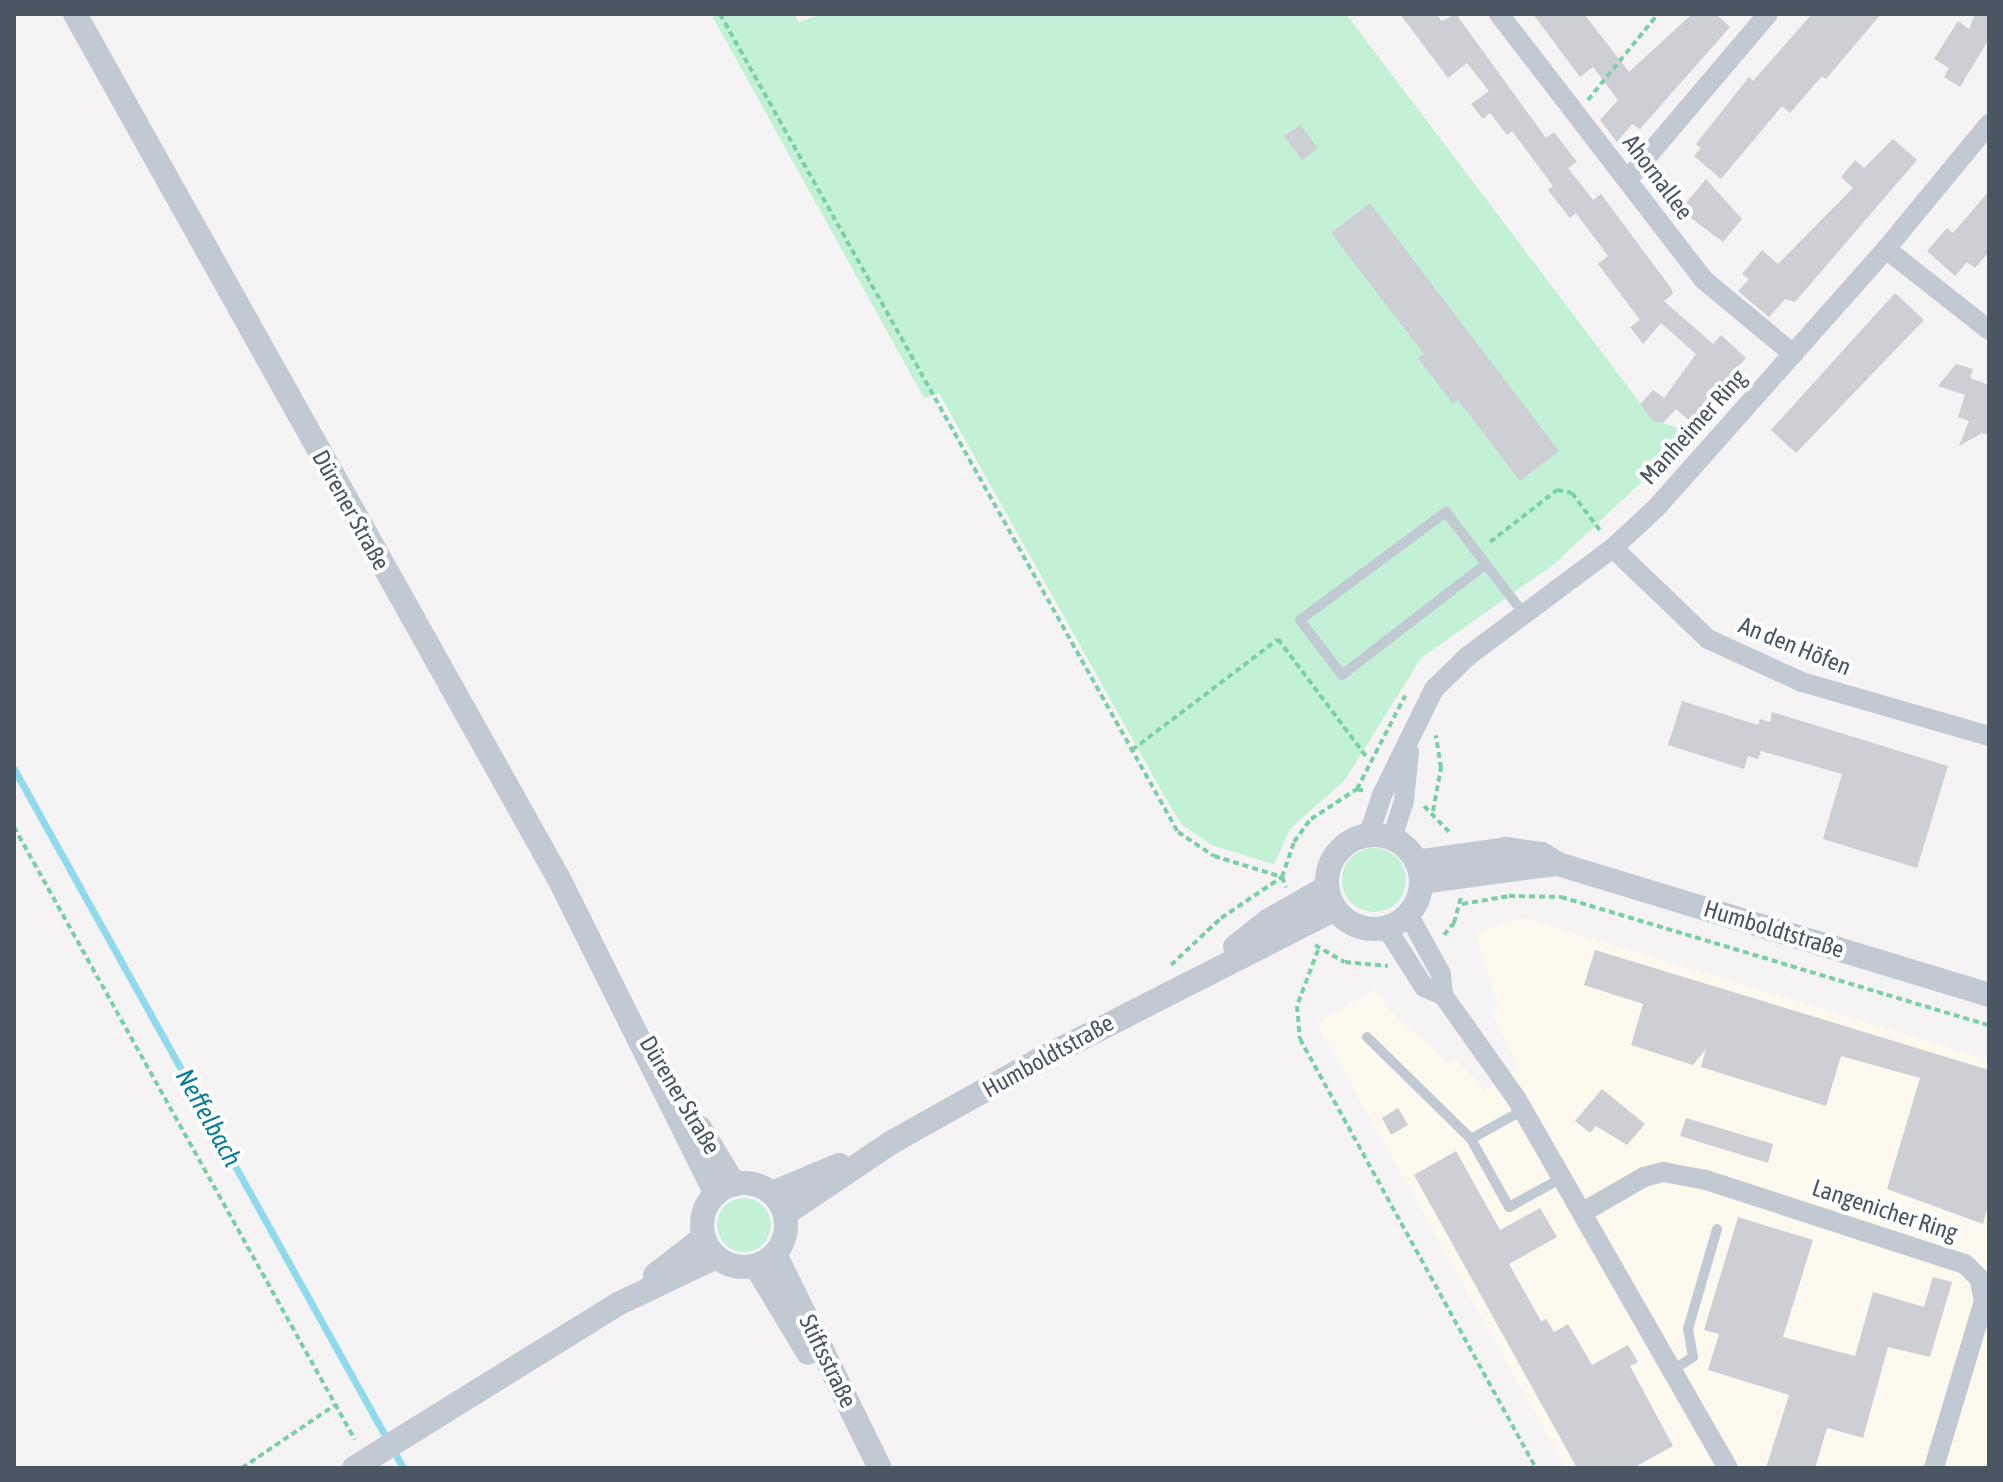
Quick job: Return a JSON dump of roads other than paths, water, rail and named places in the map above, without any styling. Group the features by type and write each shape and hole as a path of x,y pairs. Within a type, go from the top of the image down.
{"street":[{"name":"Dürener Straße","path":"75,14 725,1189"},
{"name":"Ahornallee","path":"1499,14 1704,280 1793,354"},
{"path":"1628,179 1768,14"},
{"name":"Manheimer Ring","path":"1381,836 1382,795 1434,689 1468,656 1613,548 1793,354 1886,249 1989,124"},
{"path":"1886,249 1989,330"},
{"name":"An den Höfen","path":"1613,548 1708,639 1802,682 1989,736"},
{"name":"Manheimer Ring","path":"1381,836 1404,800 1411,736"},
{"path":"1408,914 1386,927 1358,926 1331,898 1327,872 1342,846 1381,836 1419,872 1408,914 1441,974 1443,995 1523,1110 1585,1211 1728,1468"},
{"name":"Humboldtstraße","path":"1419,872 1457,866 1506,849 1542,854 1558,864 1989,995"},
{"name":"Humboldtstraße","path":"778,1204 1205,971 1269,920 1331,898"},
{"path":"1386,927 1424,987 1443,995"},
{"name":"Langenicher Ring","path":"1585,1211 1644,1177 1663,1172 1706,1180 1965,1264 1979,1278 1984,1301 1934,1468"},
{"path":"747,1183 778,1204 786,1235 766,1260 735,1267 710,1247 704,1214 725,1189 747,1183"},
{"path":"354,1468 710,1247"},
{"name":"Stiftsstraße","path":"766,1260 878,1468"}],"lane":[{"path":"1486,564 1342,675 1300,620 1446,512 1486,564 1524,614"},
{"path":"1367,1037 1471,1139 1509,1207 1564,1177"},
{"path":"1471,1139 1523,1110"},
{"path":"1673,1370 1693,1357 1688,1329 1717,1229"}],"waterway":[{"name":"Neffelbach","path":"14,769 403,1468"}]}
